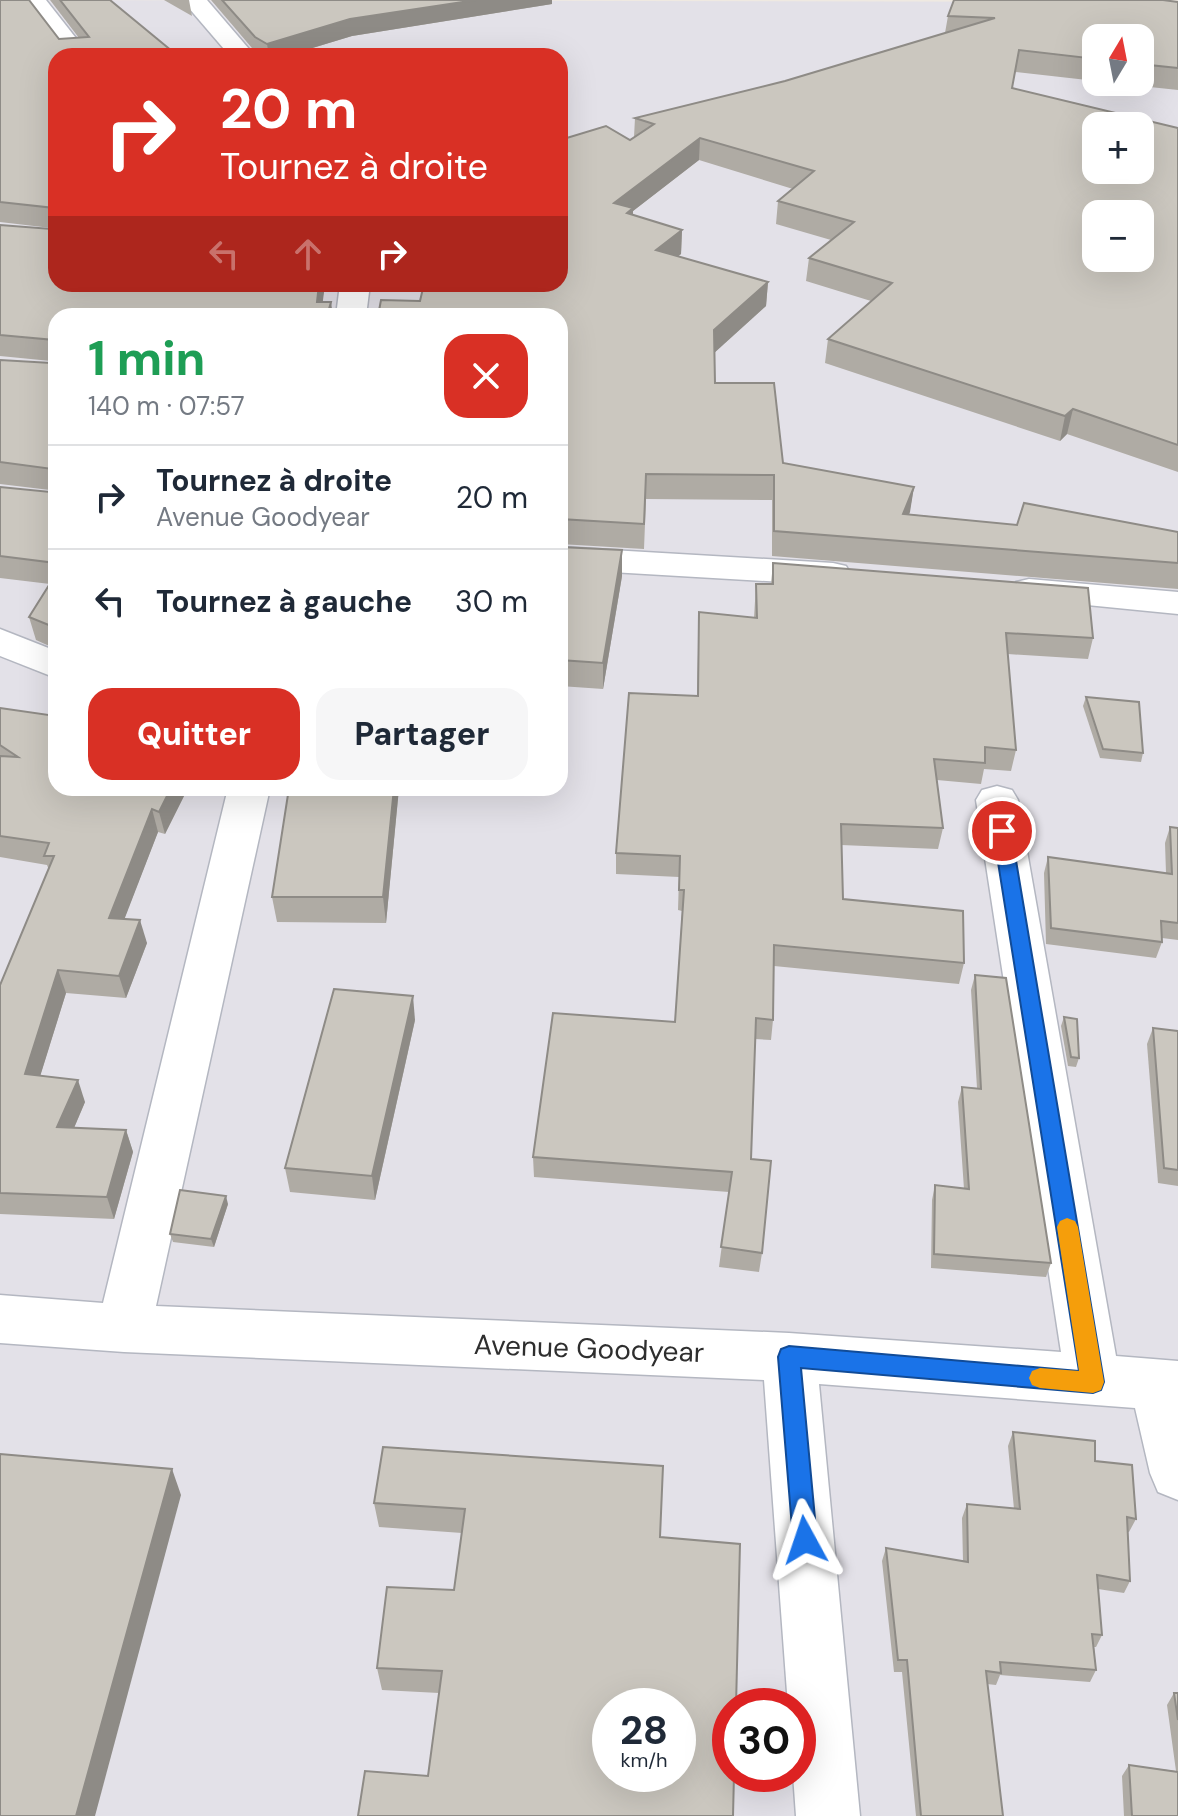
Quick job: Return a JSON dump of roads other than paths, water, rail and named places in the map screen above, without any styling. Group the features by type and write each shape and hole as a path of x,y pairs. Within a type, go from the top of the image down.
{"street":[{"path":"34,0 72,48"},
{"path":"194,0 236,48"},
{"path":"568,558 873,576"},
{"path":"993,587 1178,603"},
{"path":"0,641 48,662"},
{"path":"124,1328 247,796"},
{"path":"997,800 1093,1382"},
{"name":"Avenue Goodyear","path":"0,1319 124,1328 789,1357 1168,1386"},
{"path":"789,1357 828,1816"},
{"path":"1168,1386 1178,1473"}]}
